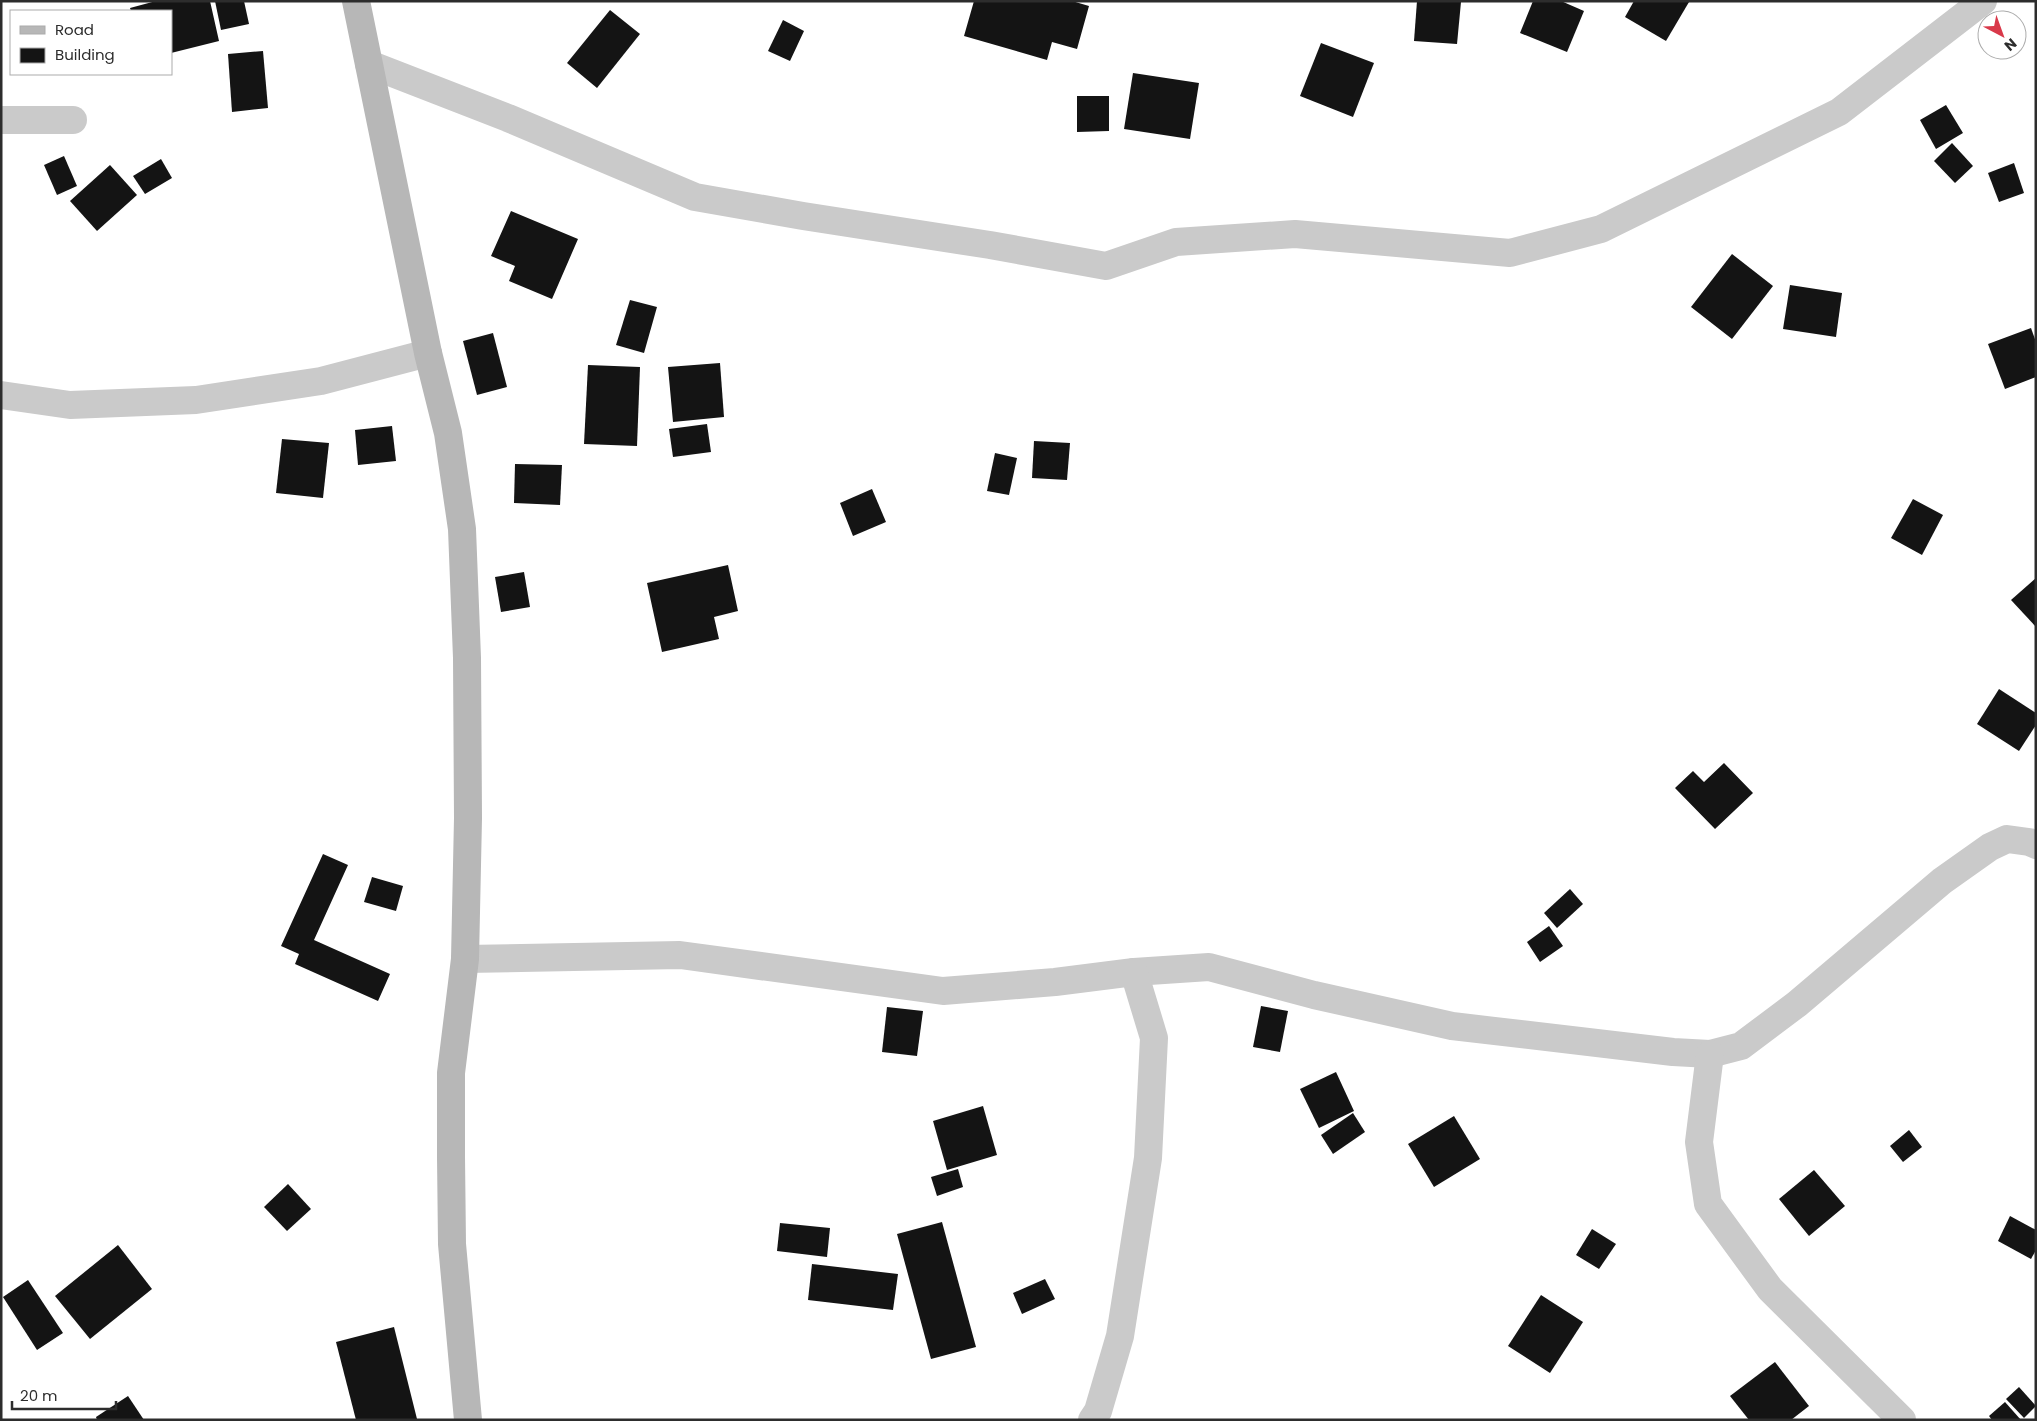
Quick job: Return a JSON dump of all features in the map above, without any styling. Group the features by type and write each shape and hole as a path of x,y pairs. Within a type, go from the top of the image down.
{"street":[{"path":"356,1 428,353 448,433 462,529 467,658 468,818 466,959 451,1074 451,1138 452,1244 468,1420"},
{"path":"369,64 508,118 695,198 990,245 1106,266 1176,242 1295,234 1510,253 1600,229 1839,112 1983,1"},
{"path":"1,120 73,120"},
{"path":"1,395 70,405 196,400 321,381 428,353"},
{"path":"466,959 680,955 943,991 1054,982 1134,972 1209,967 1314,995 1452,1026 1673,1052 1710,1054 1741,1046 1797,1004 1942,881 1990,847 2007,839 2029,842 2036,845"},
{"path":"1092,1420 1098,1411 1120,1336 1148,1158 1154,1038 1134,972"},
{"path":"1710,1054 1699,1142 1708,1204 1770,1289 1902,1420"}],"building":[{"path":"156,1 210,1 219,41 172,53 172,10 131,10 130,8"},
{"path":"215,1 244,1 249,24 221,30"},
{"path":"974,1 1072,1 1089,6 1077,49 1052,42 1047,60 964,36"},
{"path":"1417,1 1461,2 1457,44 1414,41"},
{"path":"1533,1 1561,1 1584,11 1567,52 1520,33"},
{"path":"1634,1 1689,2 1666,41 1625,17"},
{"path":"610,10 640,34 597,88 567,63"},
{"path":"783,20 804,31 790,61 768,51"},
{"path":"1321,43 1374,63 1353,117 1300,96"},
{"path":"263,51 268,108 232,112 228,54"},
{"path":"1133,73 1199,83 1190,139 1124,129"},
{"path":"1077,96 1109,96 1109,131 1077,132"},
{"path":"1946,105 1963,133 1936,149 1920,120"},
{"path":"1952,143 1973,166 1955,183 1934,161"},
{"path":"64,156 77,186 57,195 44,165"},
{"path":"161,159 172,178 145,194 133,176"},
{"path":"2014,163 2024,193 1999,202 1988,173"},
{"path":"110,165 137,195 97,231 70,201"},
{"path":"511,211 578,239 552,299 509,281 515,266 491,256"},
{"path":"1732,254 1773,286 1732,339 1691,307"},
{"path":"1790,285 1842,293 1836,337 1783,329"},
{"path":"630,300 657,307 644,353 616,345"},
{"path":"2031,328 2036,342 2036,377 2005,389 1988,344"},
{"path":"493,333 507,387 477,395 463,341"},
{"path":"720,363 724,417 673,422 668,367"},
{"path":"588,365 640,367 637,446 584,444"},
{"path":"707,424 711,452 673,457 669,429"},
{"path":"392,426 396,461 358,465 355,430"},
{"path":"282,439 329,443 323,498 276,493"},
{"path":"1034,441 1070,443 1067,480 1032,478"},
{"path":"995,453 1017,458 1009,495 987,491"},
{"path":"515,464 562,465 560,505 514,503"},
{"path":"872,489 886,522 853,536 840,503"},
{"path":"1913,499 1943,515 1922,555 1891,538"},
{"path":"728,565 738,611 714,617 719,639 662,652 647,583"},
{"path":"524,572 530,607 501,612 495,577"},
{"path":"2036,578 2036,627 2011,600"},
{"path":"1999,689 2036,713 2036,725 2019,751 1977,724"},
{"path":"1724,763 1753,793 1715,829 1675,788 1693,771 1704,782"},
{"path":"323,854 348,865 314,940 390,974 378,1001 295,964 299,954 281,946"},
{"path":"372,877 403,886 396,911 364,902"},
{"path":"1570,889 1583,904 1557,928 1544,913"},
{"path":"1549,926 1563,946 1540,962 1527,942"},
{"path":"1261,1006 1288,1011 1280,1052 1253,1047"},
{"path":"887,1007 923,1011 917,1056 882,1052"},
{"path":"1336,1072 1354,1111 1319,1128 1300,1089"},
{"path":"983,1106 997,1155 947,1170 933,1121"},
{"path":"1353,1113 1365,1132 1333,1154 1321,1135"},
{"path":"1454,1116 1480,1159 1434,1187 1408,1144"},
{"path":"1909,1130 1922,1147 1903,1162 1890,1146"},
{"path":"958,1169 963,1187 937,1196 931,1177"},
{"path":"1814,1170 1845,1206 1809,1236 1779,1199"},
{"path":"288,1184 311,1209 287,1231 264,1207"},
{"path":"2010,1216 2036,1230 2036,1250 2031,1259 1998,1241"},
{"path":"942,1222 976,1347 931,1359 897,1234"},
{"path":"780,1223 830,1228 827,1257 777,1251"},
{"path":"1592,1229 1616,1244 1599,1269 1576,1255"},
{"path":"118,1245 152,1289 90,1339 55,1296"},
{"path":"812,1264 898,1274 893,1310 808,1300"},
{"path":"1045,1279 1055,1299 1022,1314 1013,1293"},
{"path":"28,1280 63,1333 37,1350 3,1297"},
{"path":"1541,1295 1583,1322 1550,1373 1508,1346"},
{"path":"394,1327 417,1419 356,1420 336,1342"},
{"path":"1775,1362 1809,1406 1791,1420 1749,1420 1730,1396"},
{"path":"2019,1387 2036,1406 2024,1418 2006,1399"},
{"path":"128,1396 144,1420 97,1420 96,1417"},
{"path":"2005,1402 2021,1420 1992,1420 1989,1416"}]}
